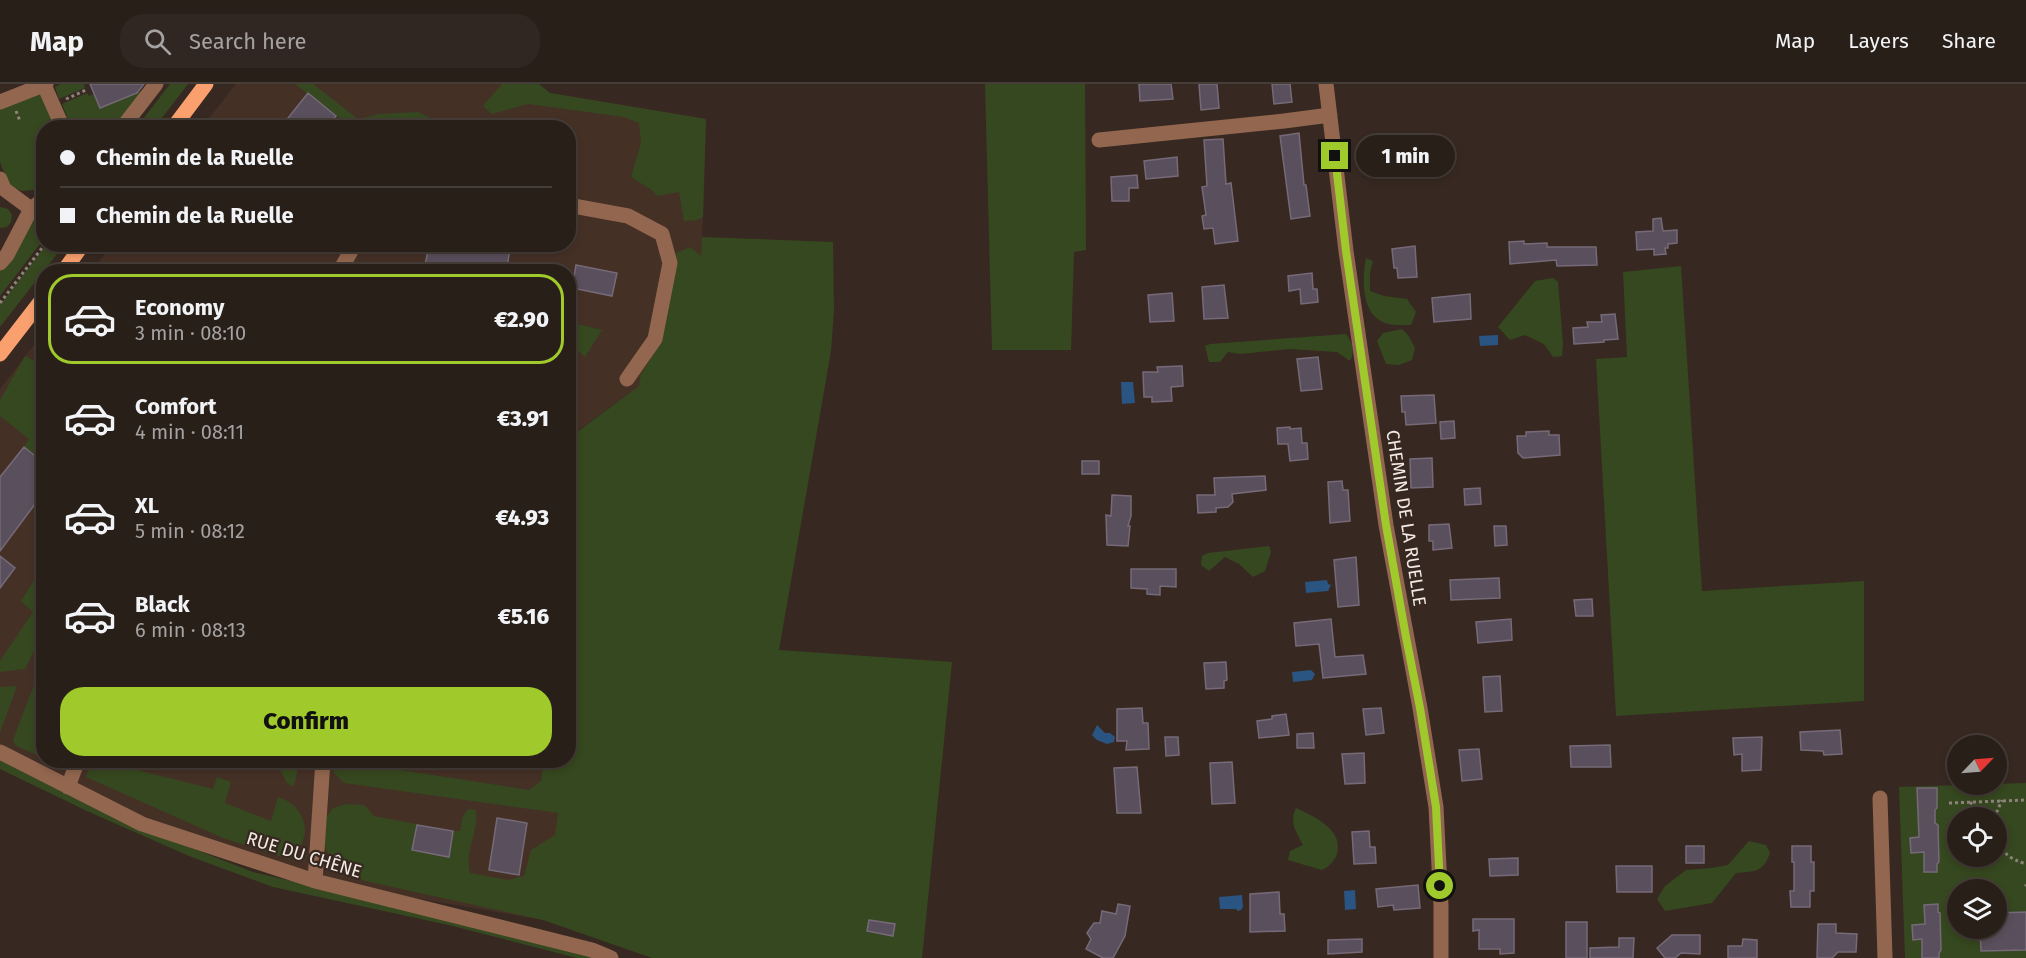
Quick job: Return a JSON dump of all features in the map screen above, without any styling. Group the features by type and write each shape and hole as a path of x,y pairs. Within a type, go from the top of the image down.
{"main road":[{"path":"179,120 206,84"},
{"path":"0,354 36,307"}],"street":[{"path":"0,102 45,84 60,120"},
{"path":"128,120 156,84"},
{"name":"CHEMIN DE LA RUELLE","path":"1326,84 1346,251 1386,525 1436,807 1442,958"},
{"path":"1099,140 1330,115"},
{"path":"0,179 4,189 31,209"},
{"path":"0,263 7,255 31,209 36,205"},
{"path":"576,206 628,216 662,234 670,263 655,339 627,379"},
{"name":"RUE DU CHÊNE","path":"0,752 142,824 315,881 592,950 611,958"},
{"path":"68,787 75,768"},
{"path":"315,881 322,768"},
{"path":"1880,798 1885,958"}],"path":[{"path":"53,104 86,90"},
{"path":"0,303 39,252"},
{"path":"1999,807 2002,800"},
{"path":"1949,803 2026,800"},
{"path":"1971,802 1975,807"},
{"path":"2007,855 2026,864"}],"shaded area":[{"path":"236,84 539,84 550,93 706,119 699,343 577,431 576,437 576,264 97,264 107,252 576,252 576,120 208,120"},
{"path":"36,342 36,768 565,768 543,920 315,881 142,824 0,752 0,389"}],"green space":[{"path":"61,84 84,84 85,88 59,99 55,87"},
{"path":"170,84 188,84 160,120 142,120"},
{"path":"295,84 313,84 358,119 379,114 418,112 434,120 342,120"},
{"path":"502,84 539,84 550,93 706,119 703,217 684,221 679,192 657,196 631,177 641,143 639,123 624,117 528,104 492,114 483,106"},
{"path":"985,84 1085,84 1086,250 1074,252 1071,350 992,350"},
{"path":"147,89 122,120 68,120 62,104 87,93 89,96 94,94 100,108"},
{"path":"44,91 55,120 36,120 36,190 22,191 9,186 0,162 0,108"},
{"path":"0,207 8,209 12,215 7,227 0,228"},
{"path":"36,215 36,249 0,296 0,261"},
{"path":"702,237 833,242 834,310 831,351 779,650 952,662 922,958 652,958 543,920 365,881 334,865 325,847 324,820 333,808 346,804 364,805 374,816 453,831 460,831 463,816 468,809 476,810 469,857 470,873 508,880 524,876 531,850 555,835 558,813 344,783 334,773 334,768 399,768 529,790 541,781 542,768 576,768 577,432 639,386 641,374 655,352 676,253 690,247 701,256"},
{"path":"41,252 59,252 49,264 36,264 36,281 0,327 0,305"},
{"path":"1366,258 1373,261 1370,272 1370,291 1384,296 1407,299 1416,312 1411,325 1386,323 1370,311 1364,284"},
{"path":"1681,266 1702,591 1864,581 1864,701 1616,716 1596,359 1627,357 1623,272"},
{"path":"1553,278 1558,282 1563,343 1562,356 1553,357 1544,344 1525,335 1510,340 1498,327 1535,281"},
{"path":"576,324 602,330 585,357 576,349"},
{"path":"1402,329 1415,348 1412,360 1399,365 1386,364 1377,341 1383,333"},
{"path":"1346,334 1352,348 1350,361 1337,352 1289,349 1240,354 1228,352 1220,362 1209,362 1205,346 1210,344"},
{"path":"25,356 36,362 36,457 24,447 29,439 0,416 0,400"},
{"path":"1269,546 1271,552 1265,571 1253,577 1239,564 1225,557 1209,571 1201,565 1202,556 1208,553"},
{"path":"36,577 36,648 25,669 0,672 0,661 33,612 21,601"},
{"path":"36,681 36,754 16,746 13,740"},
{"path":"17,686 0,733 0,687"},
{"path":"0,760 153,833 253,872 456,920 599,958 577,958 453,926 273,887 189,856 87,811 0,769"},
{"path":"89,768 129,768 213,789 217,777 231,782 225,803 271,821 278,797 288,801 298,811 305,832 300,846 289,859 223,838 86,777"},
{"path":"280,768 298,768 294,787 287,783"},
{"path":"2026,783 2026,958 1905,958 1899,787 1947,785 1947,795 2007,795 2007,784"},
{"path":"1296,808 1322,822 1337,839 1336,857 1322,870 1288,860 1290,851 1303,845 1293,823"},
{"path":"1749,841 1766,845 1770,853 1761,868 1736,873 1712,903 1665,911 1657,899 1665,886 1686,870 1728,865"}],"water":[{"path":"1498,335 1498,345 1480,346 1479,336"},
{"path":"1121,382 1133,382 1135,403 1122,404"},
{"path":"1327,580 1331,585 1328,591 1306,593 1305,582"},
{"path":"1311,670 1315,674 1312,680 1293,682 1292,672"},
{"path":"1097,725 1105,733 1110,733 1115,737 1114,742 1107,744 1092,735"},
{"path":"1355,890 1356,909 1345,910 1344,891"},
{"path":"1242,895 1241,910 1220,909 1219,897"}],"building":[{"path":"90,84 144,84 137,93 100,108"},
{"path":"1139,84 1171,84 1173,99 1140,101"},
{"path":"1199,84 1217,84 1219,108 1201,110"},
{"path":"1272,84 1290,84 1292,102 1274,104"},
{"path":"308,93 336,116 333,120 286,120"},
{"path":"1299,133 1304,185 1306,185 1310,216 1291,219 1280,136"},
{"path":"1223,139 1226,184 1231,183 1238,241 1215,244 1213,228 1204,229 1202,216 1206,215 1202,187 1207,186 1204,140"},
{"path":"1177,157 1178,176 1146,179 1144,161"},
{"path":"1137,175 1138,188 1129,188 1129,201 1112,201 1111,177"},
{"path":"1661,218 1663,231 1677,230 1677,243 1668,244 1668,248 1665,248 1666,254 1654,255 1654,249 1637,250 1636,232 1653,231 1653,219"},
{"path":"1524,241 1524,244 1547,243 1547,247 1596,247 1597,265 1557,266 1556,260 1510,264 1509,242"},
{"path":"1415,246 1417,277 1398,278 1397,268 1394,268 1392,249"},
{"path":"428,252 510,252 507,264 425,264"},
{"path":"576,265 617,273 612,296 576,289"},
{"path":"1312,273 1313,289 1317,289 1318,302 1301,304 1300,289 1289,291 1288,276"},
{"path":"1224,285 1228,318 1204,319 1202,287"},
{"path":"1172,293 1174,321 1150,322 1148,295"},
{"path":"1470,294 1471,319 1434,322 1432,298"},
{"path":"1615,314 1618,339 1574,344 1573,328 1588,327 1587,322 1602,322 1601,315"},
{"path":"1318,357 1322,389 1301,391 1297,359"},
{"path":"1182,366 1183,386 1171,387 1172,401 1152,402 1152,397 1144,397 1143,372 1158,372 1157,367"},
{"path":"1434,395 1436,423 1406,425 1401,396"},
{"path":"1454,421 1455,438 1441,439 1440,422"},
{"path":"1290,427 1290,429 1301,428 1302,443 1307,443 1308,459 1290,461 1288,444 1278,444 1277,428"},
{"path":"1549,431 1549,435 1559,435 1560,455 1523,458 1518,453 1517,436 1526,436 1526,432"},
{"path":"24,447 36,457 36,503 0,551 0,477"},
{"path":"1432,458 1433,487 1411,488 1410,459"},
{"path":"1082,461 1099,461 1099,474 1082,474"},
{"path":"1265,476 1266,490 1232,494 1233,502 1228,507 1216,508 1216,512 1198,513 1197,495 1215,495 1214,478"},
{"path":"1342,481 1343,490 1348,490 1350,521 1330,523 1328,482"},
{"path":"1480,488 1481,504 1465,505 1464,489"},
{"path":"1112,495 1131,496 1128,546 1107,545 1106,515 1111,516"},
{"path":"1449,524 1452,548 1433,550 1433,541 1429,541 1429,525"},
{"path":"1494,526 1506,526 1507,545 1495,546"},
{"path":"0,556 15,568 0,588"},
{"path":"1356,557 1359,605 1338,607 1334,560"},
{"path":"1131,569 1176,569 1176,587 1160,586 1160,595 1147,594 1147,589 1131,588"},
{"path":"1499,578 1500,598 1451,600 1450,580"},
{"path":"1592,599 1593,616 1576,616 1574,600"},
{"path":"1331,619 1335,657 1363,655 1366,674 1323,678 1319,644 1296,646 1294,623"},
{"path":"1511,619 1512,640 1478,643 1476,622"},
{"path":"1226,662 1227,680 1224,681 1224,688 1206,689 1204,663"},
{"path":"1500,676 1502,711 1485,712 1483,677"},
{"path":"1142,708 1143,723 1148,723 1149,749 1126,750 1127,741 1117,741 1117,709"},
{"path":"1381,708 1384,733 1366,735 1363,709"},
{"path":"1286,714 1289,735 1259,738 1257,721"},
{"path":"1840,730 1842,754 1824,755 1823,751 1801,750 1800,732"},
{"path":"1313,733 1314,748 1297,748 1297,734"},
{"path":"1165,737 1178,737 1179,755 1166,756"},
{"path":"1762,737 1761,770 1742,771 1742,754 1734,755 1733,738"},
{"path":"1610,745 1611,767 1571,767 1570,746"},
{"path":"1479,749 1482,779 1462,781 1459,750"},
{"path":"1364,753 1365,783 1345,784 1342,754"},
{"path":"1232,762 1235,803 1212,804 1210,763"},
{"path":"1137,767 1141,813 1117,813 1114,768"},
{"path":"1917,788 1937,788 1935,823 1938,825 1939,862 1937,872 1924,872 1924,852 1911,853 1910,838 1919,837"},
{"path":"497,818 527,823 519,875 489,870"},
{"path":"417,825 453,831 449,857 412,850"},
{"path":"1369,831 1370,847 1375,847 1376,863 1354,864 1352,832"},
{"path":"1686,846 1704,846 1704,863 1686,863"},
{"path":"1792,846 1811,846 1811,862 1814,862 1814,891 1810,891 1810,907 1791,907 1790,891 1794,891"},
{"path":"1518,858 1518,875 1490,876 1489,859"},
{"path":"1616,866 1652,866 1652,892 1617,892"},
{"path":"1418,885 1420,908 1394,910 1393,905 1378,907 1376,889"},
{"path":"1279,892 1280,914 1284,914 1285,931 1250,932 1250,894"},
{"path":"1118,904 1130,906 1125,936 1113,958 1103,958 1086,949 1091,939 1087,933 1094,923 1100,923 1102,911 1116,914"},
{"path":"1938,904 1941,950 1939,958 1922,958 1922,939 1913,940 1912,925 1925,924 1924,905"},
{"path":"2026,912 2026,950 1981,951 1980,939 2007,939 2007,913"},
{"path":"1473,919 1514,919 1514,953 1500,954 1500,949 1479,949 1479,930 1473,931"},
{"path":"869,920 895,924 893,936 867,931"},
{"path":"1566,922 1587,922 1587,958 1566,958"},
{"path":"1818,924 1836,924 1836,933 1857,934 1856,952 1838,952 1832,958 1817,958"},
{"path":"1672,935 1700,935 1700,954 1681,953 1675,958 1665,958 1657,948"},
{"path":"1619,938 1634,938 1633,958 1590,958 1590,948 1619,947"},
{"path":"1362,939 1362,952 1328,954 1328,940"},
{"path":"1743,939 1757,940 1757,958 1728,958 1728,946 1742,946"}],"route":[{"path":"1335,156 1346,251 1386,525 1436,807 1440,886"}]}
